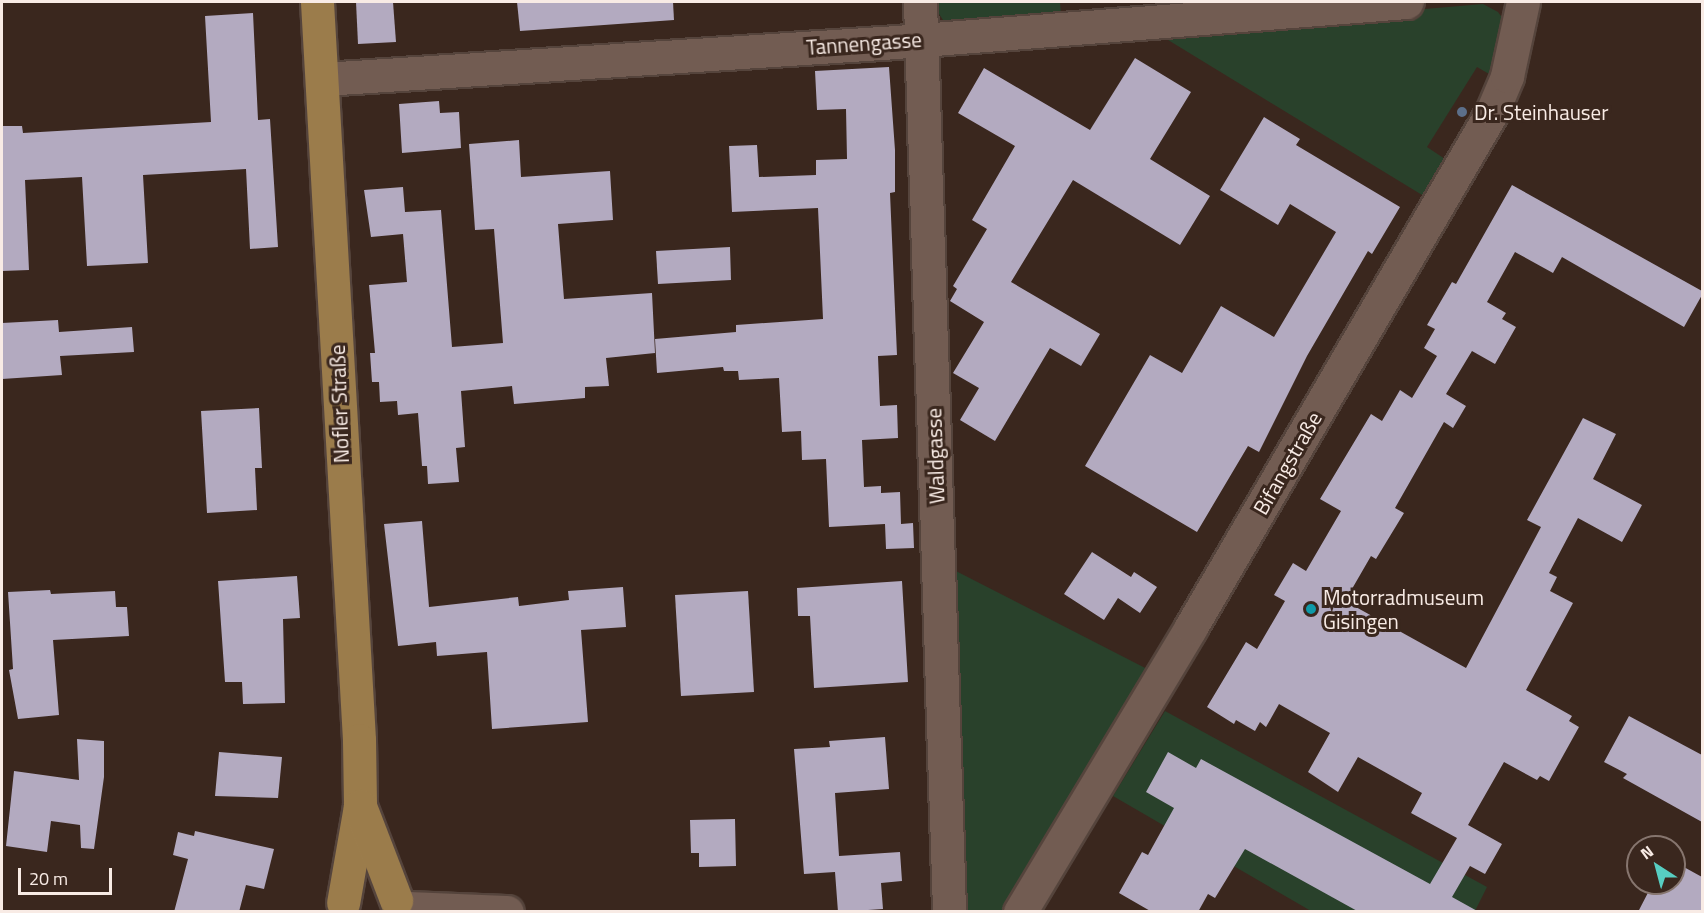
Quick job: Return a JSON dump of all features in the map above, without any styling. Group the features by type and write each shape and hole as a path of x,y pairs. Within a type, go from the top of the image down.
{"main road":[{"name":"Nofler Straße","path":"317,2 323,79 339,430 359,740 360,806 339,907"},
{"name":"Nofler Straße","path":"360,806 403,906"},
{"name":"Nofler Straße","path":"339,907 374,893 403,906"}],"street":[{"name":"Waldgasse","path":"920,2 923,39 949,912"},
{"name":"Tannengasse","path":"323,79 923,39 1406,2"},
{"name":"Bifangstraße","path":"1020,912 1191,627 1492,112 1507,76 1523,2"},
{"path":"403,906 507,912"}],"green space":[{"path":"931,2 1060,2 1061,14 957,24 943,20"},
{"path":"1483,4 1498,12 1506,23 1496,78 1477,67 1427,147 1448,161 1427,198 1155,32"},
{"path":"952,569 1153,672 1008,911 960,911"},
{"path":"1165,711 1487,887 1475,911 1311,911 1113,796"}],"building":[{"path":"356,2 393,2 396,42 358,44"},
{"path":"517,2 673,2 674,20 520,31"},
{"path":"253,13 258,120 270,119 278,247 250,249 246,169 143,175 148,263 87,266 82,177 25,180 29,270 2,271 2,126 22,126 23,133 211,122 205,16"},
{"path":"1135,58 1191,92 1150,159 1210,196 1180,245 1073,180 1011,282 1100,334 1081,366 1050,348 995,441 960,420 979,388 953,373 984,322 950,301 957,289 953,286 987,229 972,220 1015,146 958,113 984,68 1090,130"},
{"path":"889,67 895,150 895,192 890,193 897,355 878,356 880,406 897,405 898,438 862,440 864,487 881,486 881,493 900,492 901,524 913,523 914,548 886,549 885,524 829,527 826,459 802,460 801,431 782,432 779,378 739,380 738,371 724,371 723,367 657,373 655,339 736,332 736,325 823,319 818,208 732,212 729,146 757,145 759,177 816,175 816,160 847,159 846,109 817,110 815,71"},
{"path":"439,101 440,113 459,112 461,148 402,153 399,104"},
{"path":"1264,117 1300,139 1296,145 1400,207 1372,254 1368,251 1307,356 1259,452 1248,446 1197,532 1085,466 1150,355 1182,373 1221,306 1274,337 1336,232 1290,204 1278,225 1220,190"},
{"path":"519,140 521,177 610,171 613,220 558,224 564,299 652,293 655,353 606,358 609,386 585,387 585,398 514,404 512,386 461,391 465,447 456,448 459,482 428,484 427,466 422,466 418,413 398,415 397,401 380,402 379,382 372,382 370,353 375,353 369,285 407,282 403,234 371,237 364,190 403,187 405,212 441,210 452,347 503,343 494,229 475,230 469,144"},
{"path":"1512,185 1702,291 1702,295 1684,327 1562,257 1553,273 1515,252 1487,302 1506,313 1502,319 1516,327 1495,364 1472,351 1446,394 1466,406 1453,428 1444,422 1395,508 1404,513 1376,559 1371,556 1345,601 1466,668 1541,527 1527,520 1583,418 1616,434 1593,479 1642,505 1622,542 1578,518 1549,573 1557,577 1550,591 1573,603 1526,690 1572,716 1569,721 1579,727 1549,781 1540,776 1537,780 1504,762 1468,825 1502,844 1485,874 1470,866 1452,897 1479,912 1359,912 1245,849 1215,898 1208,894 1198,912 1152,912 1119,893 1142,852 1148,855 1174,808 1146,792 1168,752 1196,768 1201,759 1430,884 1457,838 1411,813 1422,793 1358,757 1338,792 1308,772 1330,733 1279,704 1266,727 1260,722 1255,731 1236,720 1234,724 1207,707 1246,642 1257,649 1285,601 1274,595 1293,563 1306,571 1341,511 1320,499 1371,414 1382,421 1400,390 1412,398 1437,356 1424,348 1435,329 1427,325 1452,282 1456,284"},
{"path":"730,247 731,280 658,284 656,251"},
{"path":"58,320 59,332 132,327 134,352 60,356 62,375 2,379 2,323"},
{"path":"259,408 262,468 255,468 257,510 207,513 201,411"},
{"path":"422,521 429,607 518,597 519,606 569,600 568,591 623,587 626,627 581,630 588,722 492,729 487,652 437,656 436,642 398,646 384,524"},
{"path":"1092,552 1131,577 1134,572 1157,587 1140,613 1118,598 1104,620 1064,594"},
{"path":"297,576 300,618 283,619 285,703 243,704 242,682 225,682 218,581"},
{"path":"902,581 908,682 814,688 810,616 798,616 797,588"},
{"path":"50,590 51,594 115,591 116,607 127,607 129,636 53,640 59,715 18,719 9,670 13,669 8,592"},
{"path":"748,591 754,692 681,696 675,595"},
{"path":"1629,716 1702,755 1702,822 1623,778 1627,774 1604,762"},
{"path":"885,737 889,789 835,793 839,856 900,852 902,881 881,883 883,909 838,912 835,872 804,874 794,749 830,747 829,741"},
{"path":"77,739 104,741 104,777 94,849 81,848 80,825 51,821 47,852 6,846 14,771 79,780"},
{"path":"219,752 282,757 278,798 215,796"},
{"path":"735,819 736,866 699,867 699,853 691,853 690,820"},
{"path":"195,831 274,849 264,889 246,885 239,912 174,912 188,859 173,855 178,832 194,836"},
{"path":"1686,868 1702,877 1702,912 1638,912 1647,895 1686,895"}],"place":[{"name":"Dr. Steinhauser","path":"1462,112"},
{"name":"Motorradmuseum Gisingen","path":"1311,609"}]}
